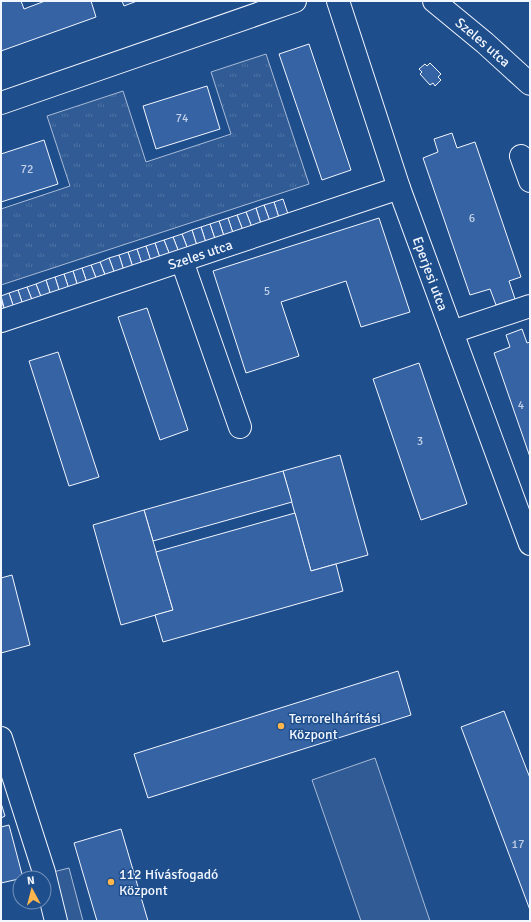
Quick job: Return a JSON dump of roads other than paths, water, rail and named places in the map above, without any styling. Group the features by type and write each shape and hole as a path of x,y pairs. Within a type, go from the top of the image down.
{"street":[{"path":"1,103 295,1"},
{"name":"Eperjesi utca","path":"338,1 399,188 530,544"},
{"name":"Szeles utca","path":"434,1 485,43 530,84"},
{"path":"522,156 530,182"},
{"name":"Szeles utca","path":"1,321 399,188"},
{"path":"182,261 240,426"},
{"path":"452,332 530,306"},
{"path":"1,738 5,762 44,872 56,921"}],"place":[{"name":"Terrorelhárítási Központ","path":"281,726"},
{"name":"112 Hívásfogadó Központ","path":"111,882"}]}
